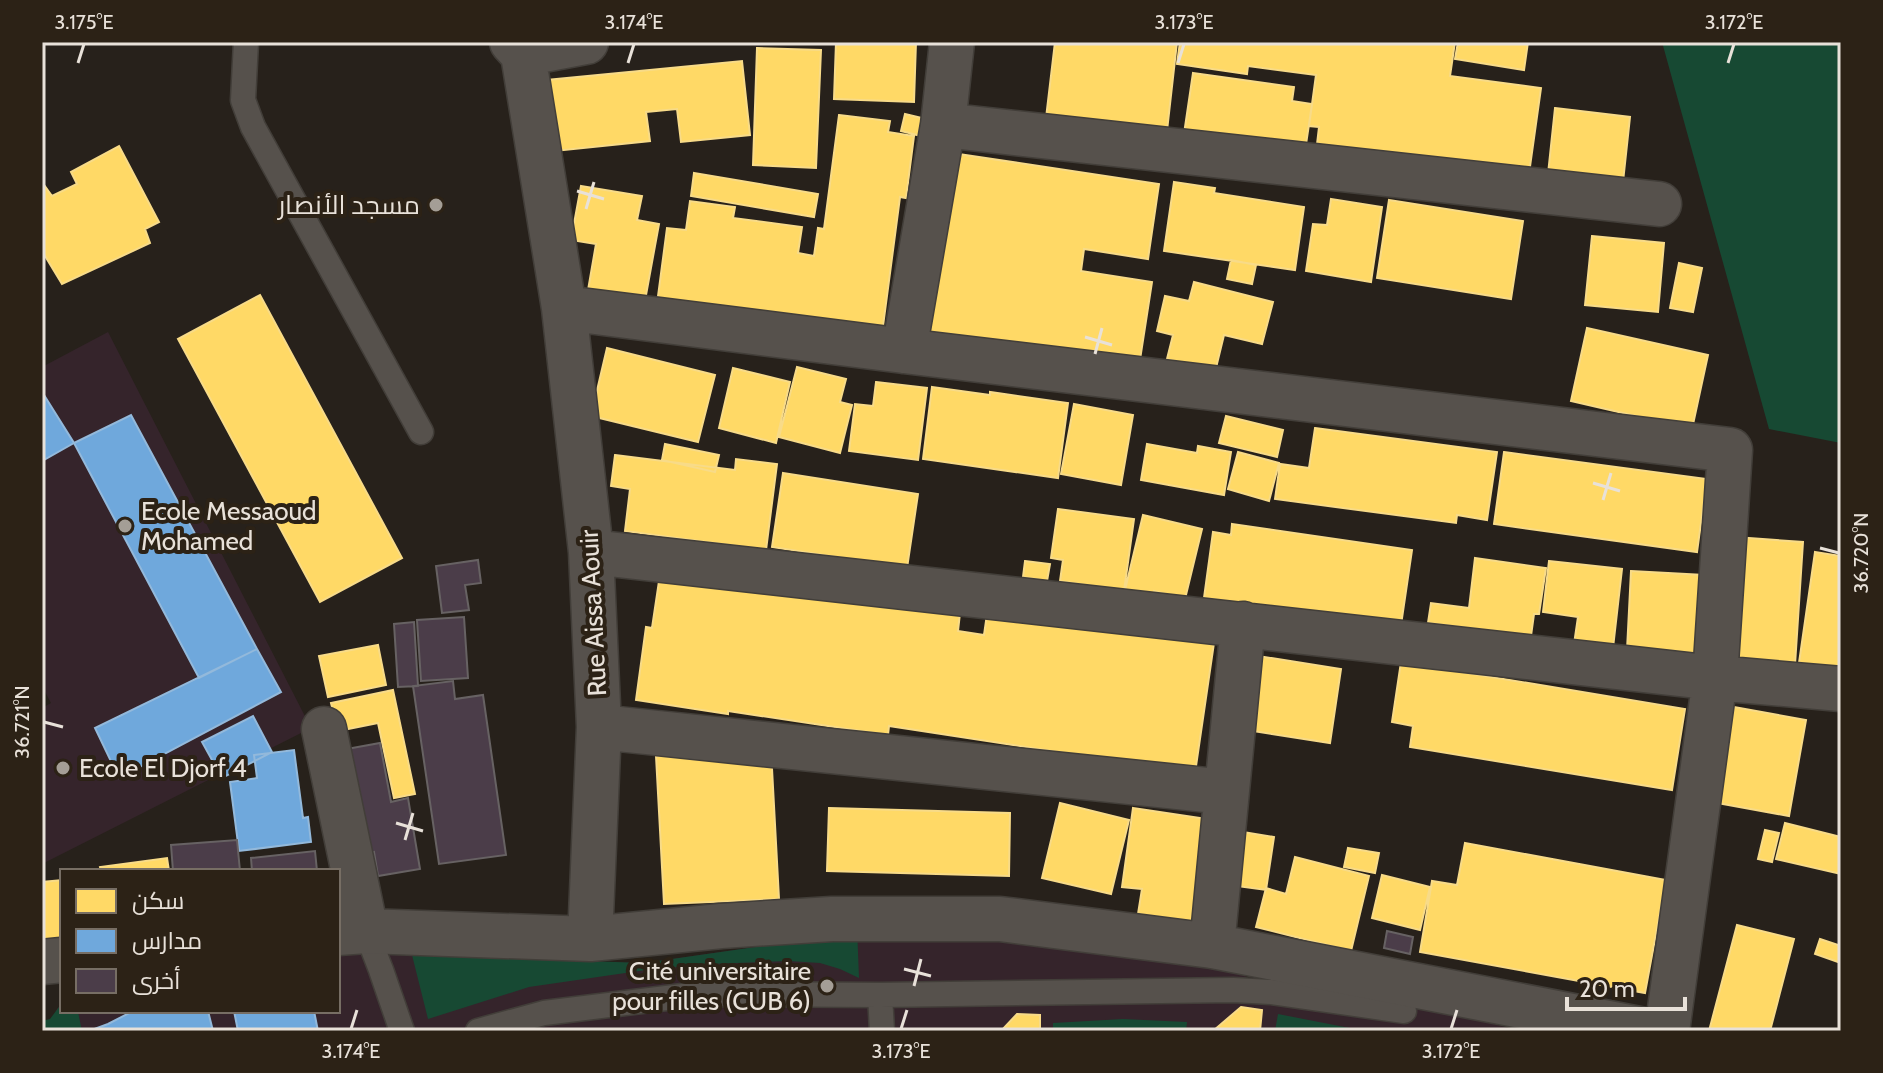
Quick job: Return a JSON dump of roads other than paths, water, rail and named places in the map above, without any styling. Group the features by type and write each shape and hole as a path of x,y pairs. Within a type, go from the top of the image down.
{"street":[{"path":"517,48 586,42"},
{"path":"904,351 943,125 952,42"},
{"name":"Rue Aissa Aouir","path":"517,48 564,308 591,552 599,727 590,939"},
{"path":"943,125 1659,204"},
{"path":"564,308 1730,450 1715,678 1667,1031"},
{"path":"591,552 1715,678 1841,689"},
{"path":"1212,946 1243,624"},
{"path":"599,727 1226,792"},
{"path":"324,729 352,932 590,939 832,919 1000,919 1212,946 1650,1031"}],"lane":[{"path":"246,42 243,100 253,127 421,432"},
{"path":"352,932 381,970 402,1031"},
{"path":"478,1031 544,1013 699,994 1233,990 1271,992 1404,1011"},
{"path":"880,995 882,1031"}],"place":[{"name":"مسجد الأنصار","path":"436,205"},
{"name":"Ecole Messaoud Mohamed","path":"125,526"},
{"name":"Ecole El Djorf 4","path":"63,768"},
{"name":"Cité universitaire pour filles (CUB 6)","path":"827,986"}]}
